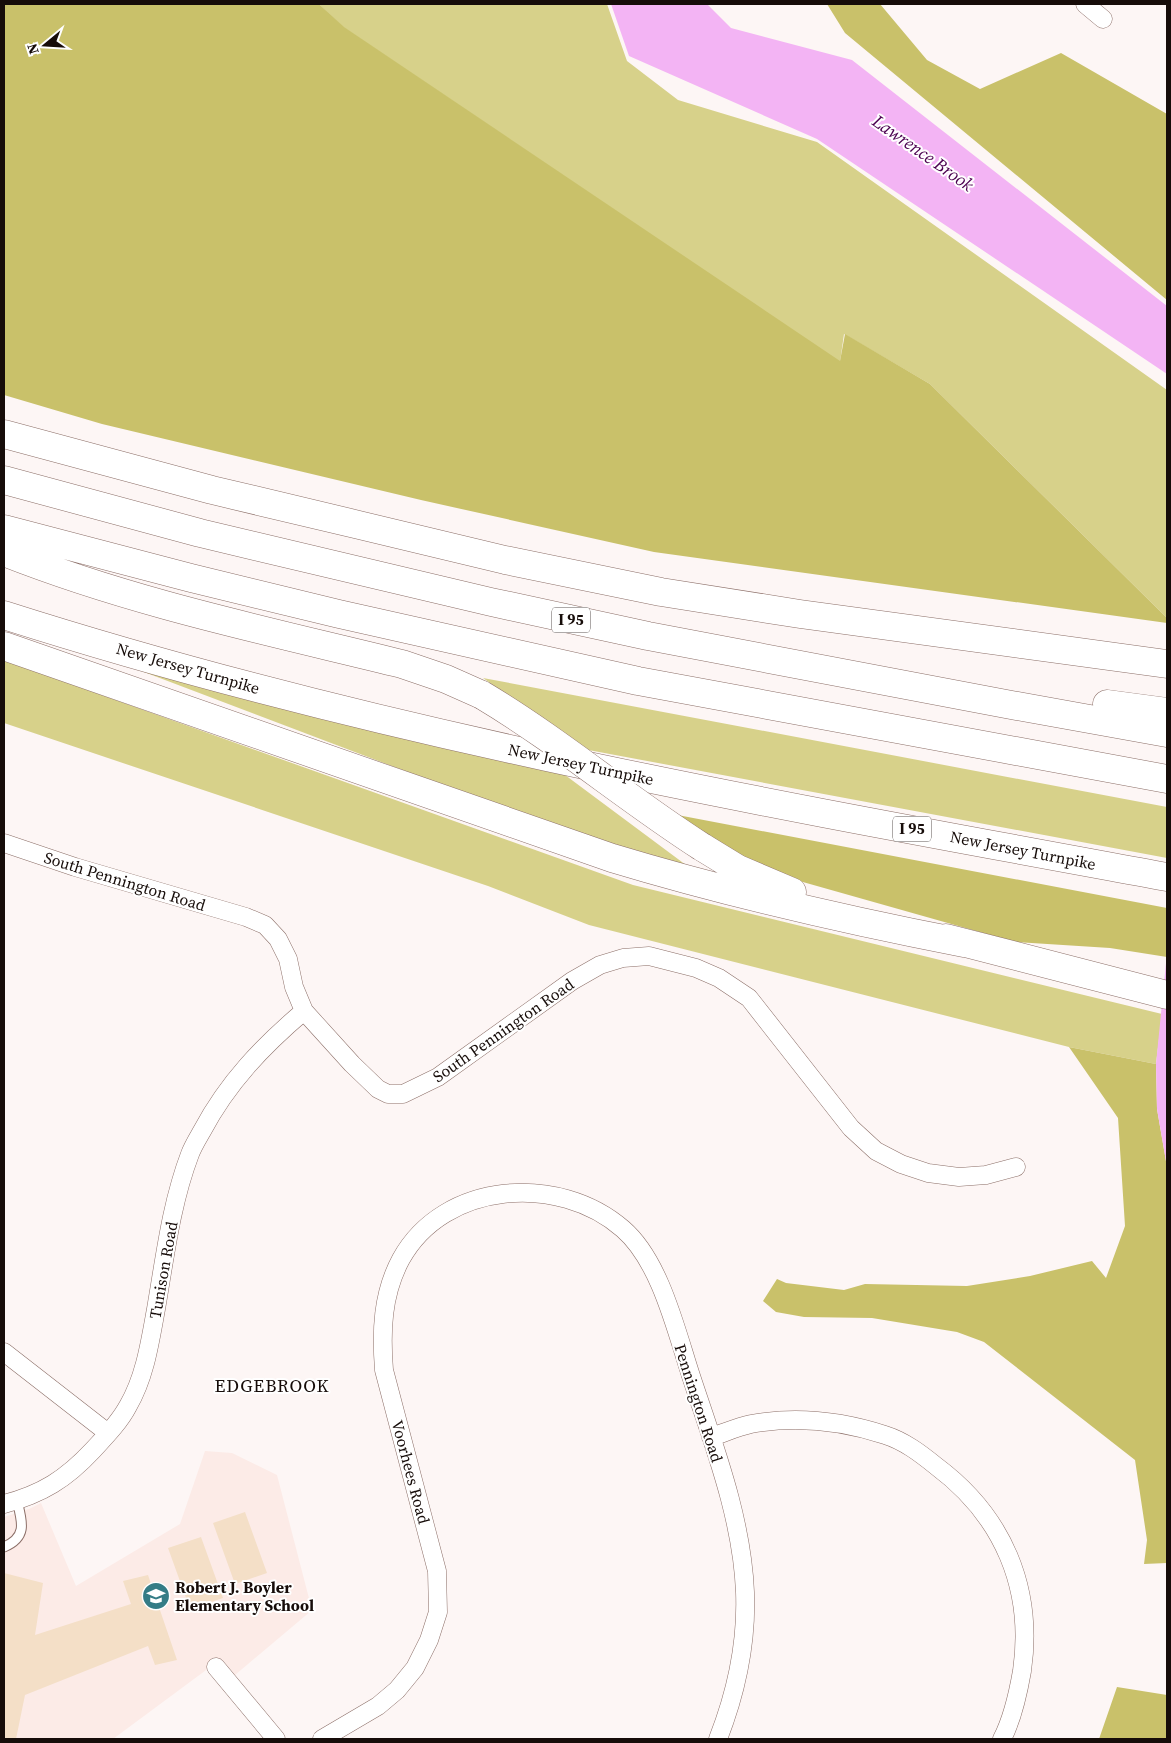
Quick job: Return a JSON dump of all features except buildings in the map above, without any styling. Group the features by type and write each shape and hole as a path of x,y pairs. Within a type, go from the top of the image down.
{"highway":[{"path":"4,434 212,490 505,560 661,592 973,638 1096,642 1159,655"},
{"name":"I 95","path":"4,480 210,536 491,602 648,636 1006,704 1157,721"},
{"path":"4,529 191,578 339,614 638,681 1155,777"},
{"path":"4,552 74,578 128,595 402,664 446,679 482,695 517,716 672,828 738,869 816,901 964,944 1167,995"},
{"name":"New Jersey Turnpike","path":"4,615 314,703 454,736 635,776 1167,876"},
{"path":"4,646 612,858 678,878 841,918 964,944"}],"street":[{"path":"1085,4 1102,19"},
{"name":"South Pennington Road","path":"4,843 75,867 246,917 265,925 278,939 288,959 294,988 304,1011 352,1064 378,1089 388,1094 403,1094 438,1077 572,981 600,965 623,958 649,956 696,968 720,978 749,998 851,1128 876,1151 901,1164 928,1173 959,1177 986,1175 1016,1167"},
{"name":"Tunison Road","path":"10,1502 40,1492 66,1476 108,1434 128,1407 149,1347 176,1198 190,1152 212,1111 238,1077 269,1042 304,1011"},
{"name":"Pennington Road","path":"480,1198 512,1192 541,1193 574,1200 604,1214 625,1230 648,1260 660,1284 711,1437 735,1519 742,1553 745,1594 738,1678 718,1739"},
{"name":"Voorhees Road","path":"322,1739 378,1706 397,1690 415,1668 429,1640 438,1612 437,1571 384,1370 383,1316 389,1286 401,1258 420,1232 438,1217 480,1198"},
{"path":"4,1352 108,1434"},
{"path":"711,1437 749,1425 786,1420 821,1421 857,1427 886,1435 914,1448 947,1474 974,1500 998,1534 1013,1566 1023,1606 1025,1646 1018,1693 1008,1728 1002,1739"},
{"path":"216,1667 276,1739"}],"lane":[{"path":"4,1547 14,1542 23,1524 10,1502"}],"shaded area":[{"path":"4,4 319,4 344,27 840,361 845,334 930,384 1167,618 1167,623 654,552 421,500 102,424 4,395"},
{"path":"319,4 607,4 627,61 678,100 817,142 1167,390 1167,618 930,384 844,334 840,362 343,27"},
{"path":"827,4 880,4 927,60 980,89 1061,53 1167,114 1167,300 845,33"},
{"path":"4,660 633,885 1162,1014 1156,1064 1069,1047 589,925 488,886 4,723"},
{"path":"136,669 561,772 686,865 571,834"},
{"path":"483,678 1167,807 1167,858 583,749"},
{"path":"667,813 1167,908 1167,957 1110,948 1015,942 771,873"},
{"path":"1069,1047 1156,1064 1157,1109 1167,1167 1167,1563 1144,1564 1147,1540 1135,1460 984,1342 957,1332 872,1318 804,1317 776,1312 763,1301 777,1279 786,1283 844,1290 865,1284 967,1286 1030,1276 1092,1261 1106,1278 1125,1226 1118,1118"},
{"name":"Robert J. Boyler Elementary School","path":"205,1451 232,1453 277,1475 311,1611 235,1675 221,1659 113,1739 4,1739 4,1517 41,1503 76,1586 180,1524"},
{"path":"1117,1687 1167,1695 1167,1739 1099,1739"}],"water":[{"name":"Lawrence Brook","path":"611,4 707,4 731,28 852,60 1167,306 1167,374 817,139 629,56"},
{"path":"1167,953 1167,1167 1157,1109 1156,1064"}],"place":[{"name":"Robert J. Boyler Elementary School","path":"156,1596"}],"district":[{"name":"EDGEBROOK","path":"272,1386"}]}
